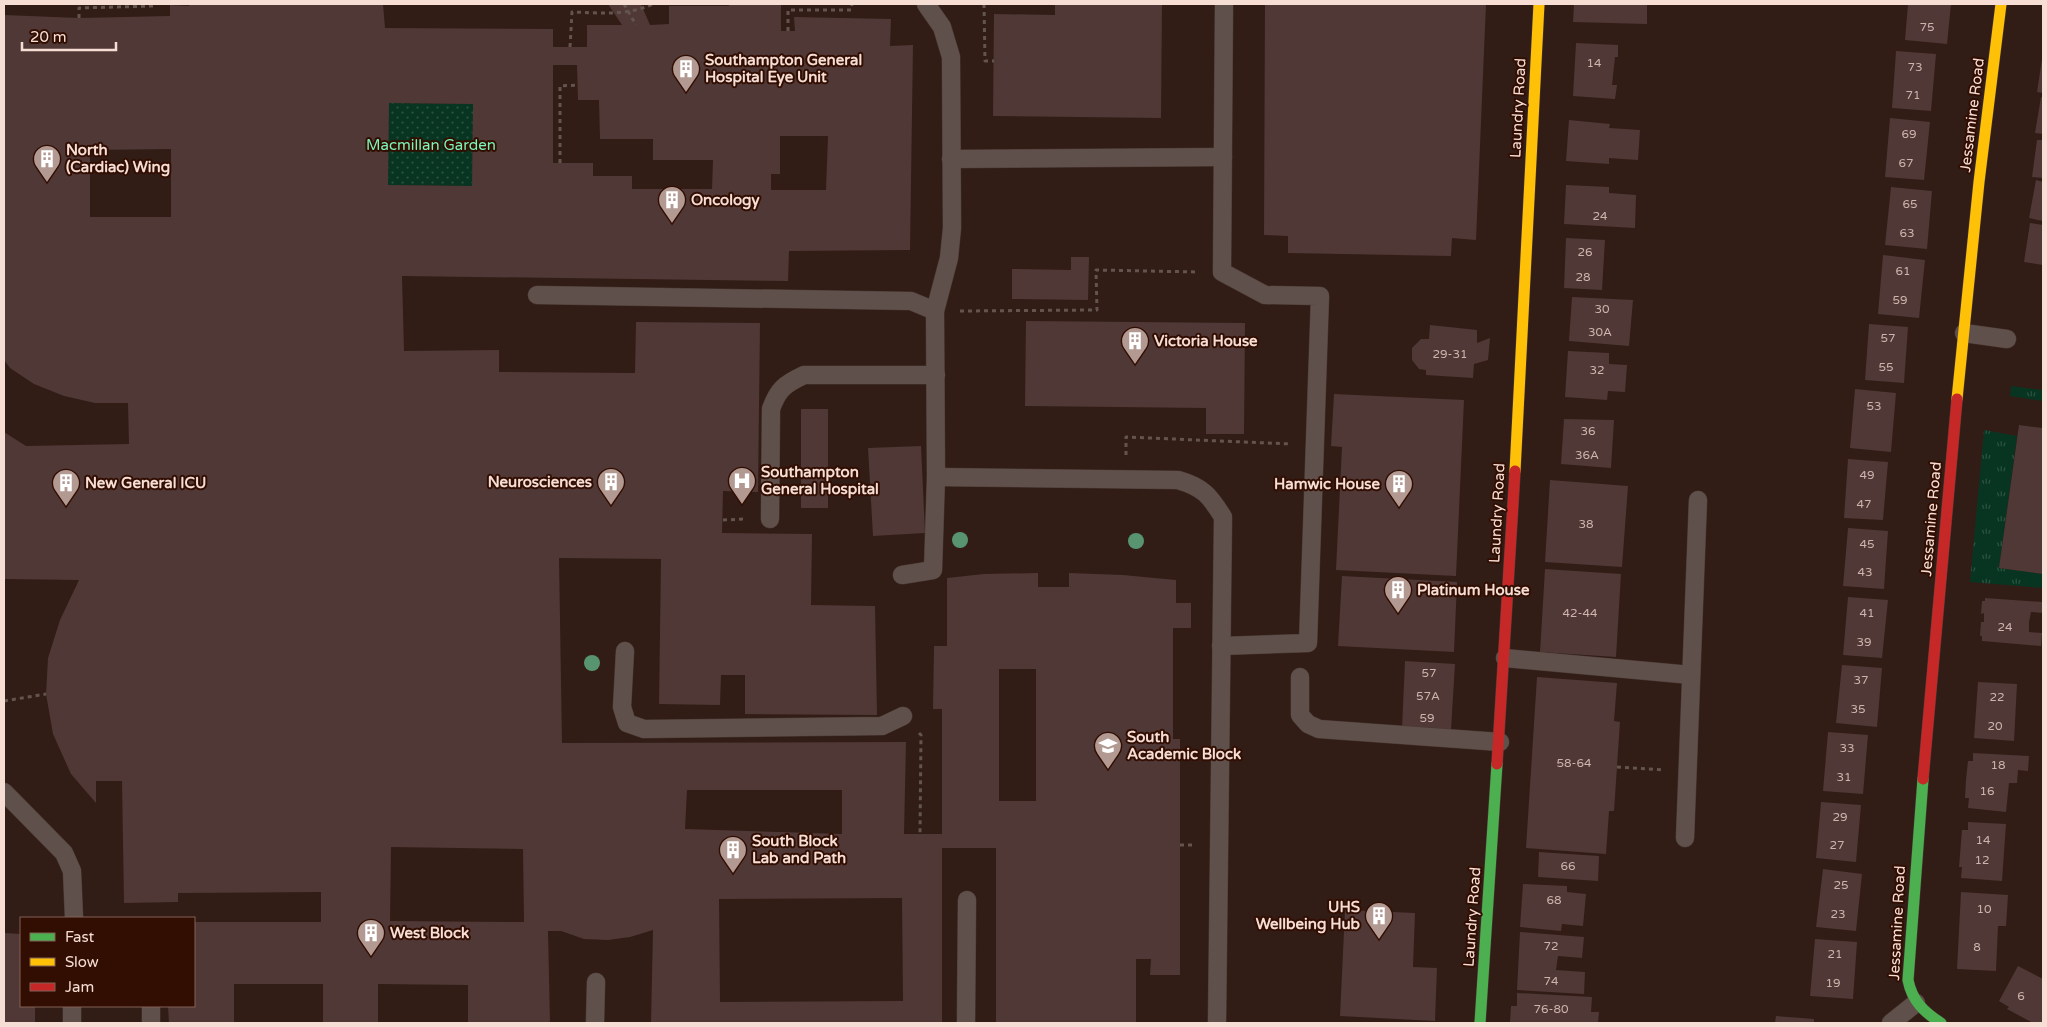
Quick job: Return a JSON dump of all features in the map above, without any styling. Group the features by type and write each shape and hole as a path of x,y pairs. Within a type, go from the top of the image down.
{"street":[{"name":"Laundry Road","path":"1480,1023 1505,658 1538,4"},
{"name":"Jessamine Road","path":"1941,1023 1928,1016 1910,995 1907,984 1907,971 1946,514 1979,182 2001,4"}],"lane":[{"path":"902,575 934,570 936,477 935,311 949,258 952,228 951,56 942,27 926,4"},
{"path":"1221,646 1308,643 1320,296 1265,295 1222,272 1224,4"},
{"path":"952,159 1223,157"},
{"path":"537,295 911,302 935,311"},
{"path":"1964,333 2007,339"},
{"path":"770,519 771,409 776,395 788,382 804,374 936,375"},
{"path":"936,477 1178,480 1195,485 1212,498 1223,517 1217,1023"},
{"path":"1685,838 1698,500"},
{"path":"625,651 622,707 627,722 644,729 882,726 903,716"},
{"path":"1505,658 1691,675"},
{"path":"1300,677 1300,715 1308,724 1319,729 1500,742"},
{"path":"4,792 64,854 72,872 74,917"},
{"path":"966,1023 967,900"},
{"path":"595,1023 596,982"},
{"path":"1891,1023 1916,1003"},
{"path":"72,1007 72,1023"},
{"path":"151,1007 151,1023"}],"path":[{"path":"79,18 79,8 152,6 154,4"},
{"path":"624,4 636,24"},
{"path":"570,47 572,12 615,14 643,9 653,4"},
{"path":"788,31 788,10 852,10 852,4"},
{"path":"984,4 985,61 994,61"},
{"path":"560,163 560,86 578,85"},
{"path":"935,311 1097,310 1096,270 1222,272"},
{"path":"1126,478 1126,437 1314,445"},
{"path":"4,701 46,694"},
{"path":"903,716 922,736 920,834"},
{"path":"1617,767 1688,771"}],"green space":[{"name":"Macmillan Garden","path":"389,103 473,104 472,186 388,185"},
{"path":"2011,386 2043,390 2043,401 2010,396"},
{"path":"1984,430 2017,436 1999,568 2043,574 2043,588 1970,582"}],"building":[{"path":"383,4 385,28 553,29 553,47 587,47 587,25 622,25 608,4 641,4 650,25 669,24 669,6 729,6 729,4 781,4 781,31 795,31 794,17 891,19 890,46 913,45 910,250 789,251 788,281 402,276 404,351 499,350 499,372 635,373 636,322 760,323 758,492 723,491 722,533 812,534 811,605 875,606 877,715 745,714 745,675 721,675 720,705 659,704 661,559 559,558 562,743 906,742 904,834 942,834 942,709 933,709 934,646 947,646 947,578 984,574 1038,573 1038,587 1069,587 1069,573 1123,575 1176,580 1176,603 1191,603 1191,628 1173,628 1173,739 1180,739 1180,975 1150,975 1151,959 1136,959 1136,1023 996,1023 996,848 942,848 942,1023 651,1023 653,930 630,937 608,940 584,939 561,931 548,931 550,1023 468,1023 468,985 378,984 378,1023 323,1023 323,984 234,984 234,1023 169,1023 168,1007 195,1007 195,922 321,922 321,892 178,893 178,902 124,903 122,781 96,781 96,803 71,774 53,734 46,694 48,658 60,620 79,580 4,579 4,432 26,446 129,444 128,403 95,403 64,396 34,384 10,368 4,360 4,15 79,18 170,16 170,5","holes":["553,65 577,65 578,100 599,100 600,139 653,139 653,160 713,160 712,189 632,189 632,176 593,176 593,163 553,163","389,103 473,104 472,186 388,185","780,136 828,136 826,190 771,190 771,174 780,174","171,149 171,217 90,217 90,150","999,669 1036,669 1036,801 999,801","687,790 842,790 842,834 685,829","391,847 523,849 524,922 390,921","902,898 903,1001 720,1002 719,899"]},
{"path":"1055,4 1162,4 1161,118 993,116 994,14 1055,15"},
{"path":"1265,4 1486,4 1476,240 1452,238 1451,256 1288,253 1288,236 1264,235"},
{"path":"1574,4 1647,4 1647,24 1573,22"},
{"path":"1908,4 1951,4 1947,44 1905,40"},
{"path":"1576,43 1618,45 1618,57 1615,57 1612,85 1617,85 1615,99 1573,96"},
{"path":"1896,51 1936,54 1931,111 1892,108"},
{"path":"2043,60 2043,93 2037,92"},
{"path":"2041,97 2043,98 2043,134 2035,133"},
{"path":"1890,118 1930,122 1924,180 1885,177"},
{"path":"1569,120 1610,124 1609,128 1640,130 1638,160 1609,158 1609,164 1566,161"},
{"path":"2037,140 2043,140 2043,178 2032,177"},
{"path":"2036,180 2043,182 2043,221 2029,218"},
{"path":"1566,185 1609,187 1609,193 1636,195 1635,228 1564,224"},
{"path":"1891,187 1932,191 1927,249 1885,245"},
{"path":"2030,223 2043,225 2043,265 2024,262"},
{"path":"1566,238 1605,240 1602,290 1564,288"},
{"path":"1883,255 1925,260 1919,318 1878,314"},
{"path":"1071,257 1089,257 1088,300 1012,299 1012,269 1071,270"},
{"path":"1572,297 1633,300 1629,346 1569,341"},
{"name":"Victoria House","path":"1026,321 1245,323 1244,434 1206,434 1206,408 1025,406"},
{"path":"1869,324 1908,327 1904,383 1865,380"},
{"path":"1430,325 1477,330 1477,343 1490,338 1488,360 1474,364 1473,378 1426,375 1426,370 1419,369 1412,360 1412,348 1421,339 1429,339"},
{"path":"1568,351 1609,353 1609,364 1627,365 1625,392 1608,391 1607,400 1565,397"},
{"path":"1855,389 1896,393 1891,452 1850,448"},
{"name":"Hamwic House","path":"1334,394 1464,400 1456,576 1336,570 1342,447 1331,446"},
{"path":"801,409 828,409 828,508 801,508"},
{"path":"1564,419 1614,420 1611,468 1561,464"},
{"path":"2019,425 2043,428 2043,574 1999,568"},
{"path":"921,446 925,533 873,536 868,448"},
{"path":"1848,459 1888,462 1883,520 1844,518"},
{"path":"1550,480 1628,486 1622,567 1545,562"},
{"path":"1848,528 1888,531 1884,589 1843,586"},
{"path":"1545,569 1621,574 1616,657 1540,652"},
{"name":"Platinum House","path":"1342,576 1457,582 1454,652 1338,646"},
{"path":"1848,597 1888,600 1882,658 1843,655"},
{"path":"1985,598 2043,602 2043,613 2031,612 2029,622 2029,632 2042,633 2041,646 1982,641 1982,636 1980,636 1981,622 1984,622 1984,613 1981,614 1982,601 1985,601"},
{"path":"1405,661 1455,664 1451,730 1402,728"},
{"path":"1842,665 1882,668 1877,727 1836,723"},
{"path":"1537,677 1617,683 1614,721 1620,722 1614,811 1609,811 1606,854 1526,848"},
{"path":"1978,682 2017,684 2014,741 1974,738"},
{"path":"1828,732 1868,735 1863,794 1823,791"},
{"path":"1973,753 2029,756 2028,771 2018,770 2017,783 2009,783 2006,812 1968,808 1969,798 1965,798 1966,780 1968,761 1973,761"},
{"path":"1821,802 1861,805 1856,862 1816,858"},
{"path":"1968,822 2006,824 2002,881 1961,878 1962,867 1959,867 1962,830 1968,830"},
{"path":"1539,852 1599,856 1598,881 1538,877"},
{"path":"1823,869 1862,874 1856,931 1816,927"},
{"path":"1523,884 1567,886 1567,892 1586,894 1583,926 1562,924 1561,931 1520,927"},
{"path":"1961,892 2008,895 2006,926 1998,926 1996,971 1957,969"},
{"name":"UHS Wellbeing Hub","path":"1345,910 1415,913 1413,967 1437,968 1435,1021 1340,1016"},
{"path":"1520,932 1584,937 1582,958 1558,956 1556,970 1585,972 1584,994 1517,990"},
{"path":"4,933 20,934 20,1007 35,1007 35,1023 4,1023"},
{"path":"1815,939 1857,942 1853,999 1810,996"},
{"path":"2018,966 2043,979 2043,1023 2033,1023 2007,1009 2009,1007 1999,1001"},
{"path":"1517,993 1592,997 1591,1012 1599,1012 1598,1023 1510,1023 1511,1006 1517,1006"},
{"path":"1776,1016 1814,1019 1814,1023 1775,1023"}],"traffic: fast":[{"path":"1480,1023 1497,764"},
{"path":"1923,779 1908,980 1916,1000 1929,1015 1941,1023"}],"traffic: slow":[{"path":"1515,471 1539,4"},
{"path":"1957,399 1979,182 2001,4"}],"traffic: jam":[{"path":"1923,779 1957,399"},
{"path":"1497,764 1515,471"}],"place":[{"name":"Southampton General Hospital Eye Unit","path":"686,93"},
{"name":"North (Cardiac) Wing","path":"47,183"},
{"name":"Oncology","path":"672,224"},
{"name":"Victoria House","path":"1135,365"},
{"name":"Southampton General Hospital","path":"742,505"},
{"name":"Neurosciences","path":"611,506"},
{"name":"New General ICU","path":"66,507"},
{"name":"Hamwic House","path":"1399,508"},
{"name":"Platinum House","path":"1398,614"},
{"name":"South Academic Block","path":"1108,770"},
{"name":"South Block Lab and Path","path":"733,874"},
{"name":"UHS Wellbeing Hub","path":"1379,940"},
{"name":"West Block","path":"371,957"}]}
